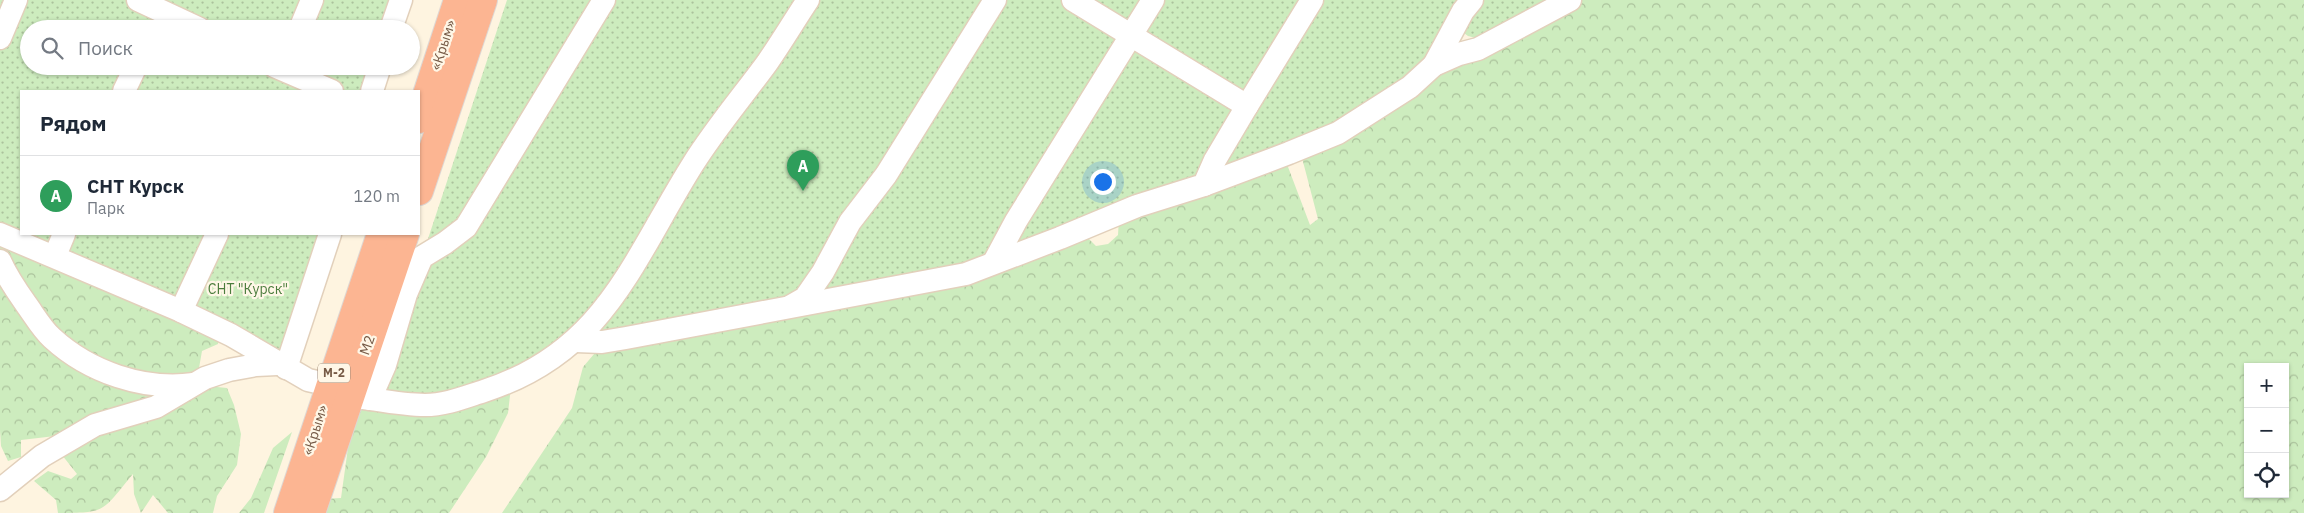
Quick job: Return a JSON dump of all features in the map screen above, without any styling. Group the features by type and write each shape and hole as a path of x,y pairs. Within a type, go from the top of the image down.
{"highway":[{"name":"«Крым»","path":"420,116 458,0"},
{"path":"420,188 483,0"},
{"name":"«Крым»","path":"288,513 350,393 381,235"},
{"name":"М2","path":"311,513 404,235"}],"street":[{"path":"0,38 16,0"},
{"path":"138,0 178,20"},
{"path":"304,20 312,0"},
{"path":"394,20 400,0"},
{"path":"350,393 385,365 406,294 422,257 466,227 604,0"},
{"path":"0,234 181,311 231,335 281,366 308,380 350,393 425,405 446,403 502,385 535,370 576,341 606,306 640,257 664,210 697,156 767,63 808,0"},
{"path":"788,307 805,298 823,272 850,222 886,175 995,0"},
{"path":"1073,0 1247,106"},
{"path":"994,262 1016,221 1153,0"},
{"path":"1204,185 1215,160 1312,0"},
{"path":"1434,65 1463,11 1472,0"},
{"path":"576,341 602,342 966,274 1137,206 1204,185 1290,153 1338,132 1410,87 1434,65 1459,54 1478,49 1570,0"},
{"path":"124,90 132,75"},
{"path":"287,75 329,90"},
{"path":"372,90 377,75"},
{"path":"55,256 64,235"},
{"path":"181,311 217,235"},
{"path":"281,366 330,235"},
{"path":"0,262 8,279 50,337 73,354 106,372 137,383 178,386 197,383"},
{"path":"0,490 42,456 95,426 156,407 197,383 229,370 281,366"}],"green space":[{"name":"СНТ \"Курск\"","path":"0,0 395,0 389,20 20,20 20,75 372,75 367,90 20,90 20,235 326,235 286,350 263,360 0,241"},
{"path":"507,0 1560,0 1484,40 1468,36 1453,25 1428,64 1330,132 987,260 802,297 544,358 443,398 376,396"},
{"path":"1582,0 2304,0 2304,513 502,513 572,408 583,367 600,347 1085,235 1096,246 1108,244 1118,235 1119,218 1285,159 1310,225 1318,219 1301,154 1431,78 1553,17"},
{"path":"0,241 219,335 218,344 202,351 199,368 207,386 227,388 234,405 241,434 237,465 217,496 213,513 168,513 153,495 141,513 134,494 133,474 109,503 103,507 86,512 58,513 56,500 34,481 48,471 71,479 77,474 62,455 64,435 21,440 21,457 8,461 1,446 0,430"},
{"path":"511,387 508,413 486,457 449,513 319,513 323,499 341,498 353,412 369,406"},
{"path":"292,432 264,513 239,513 251,498 273,448"}],"place":[{"name":"СНТ Курск","path":"803,191"}]}
